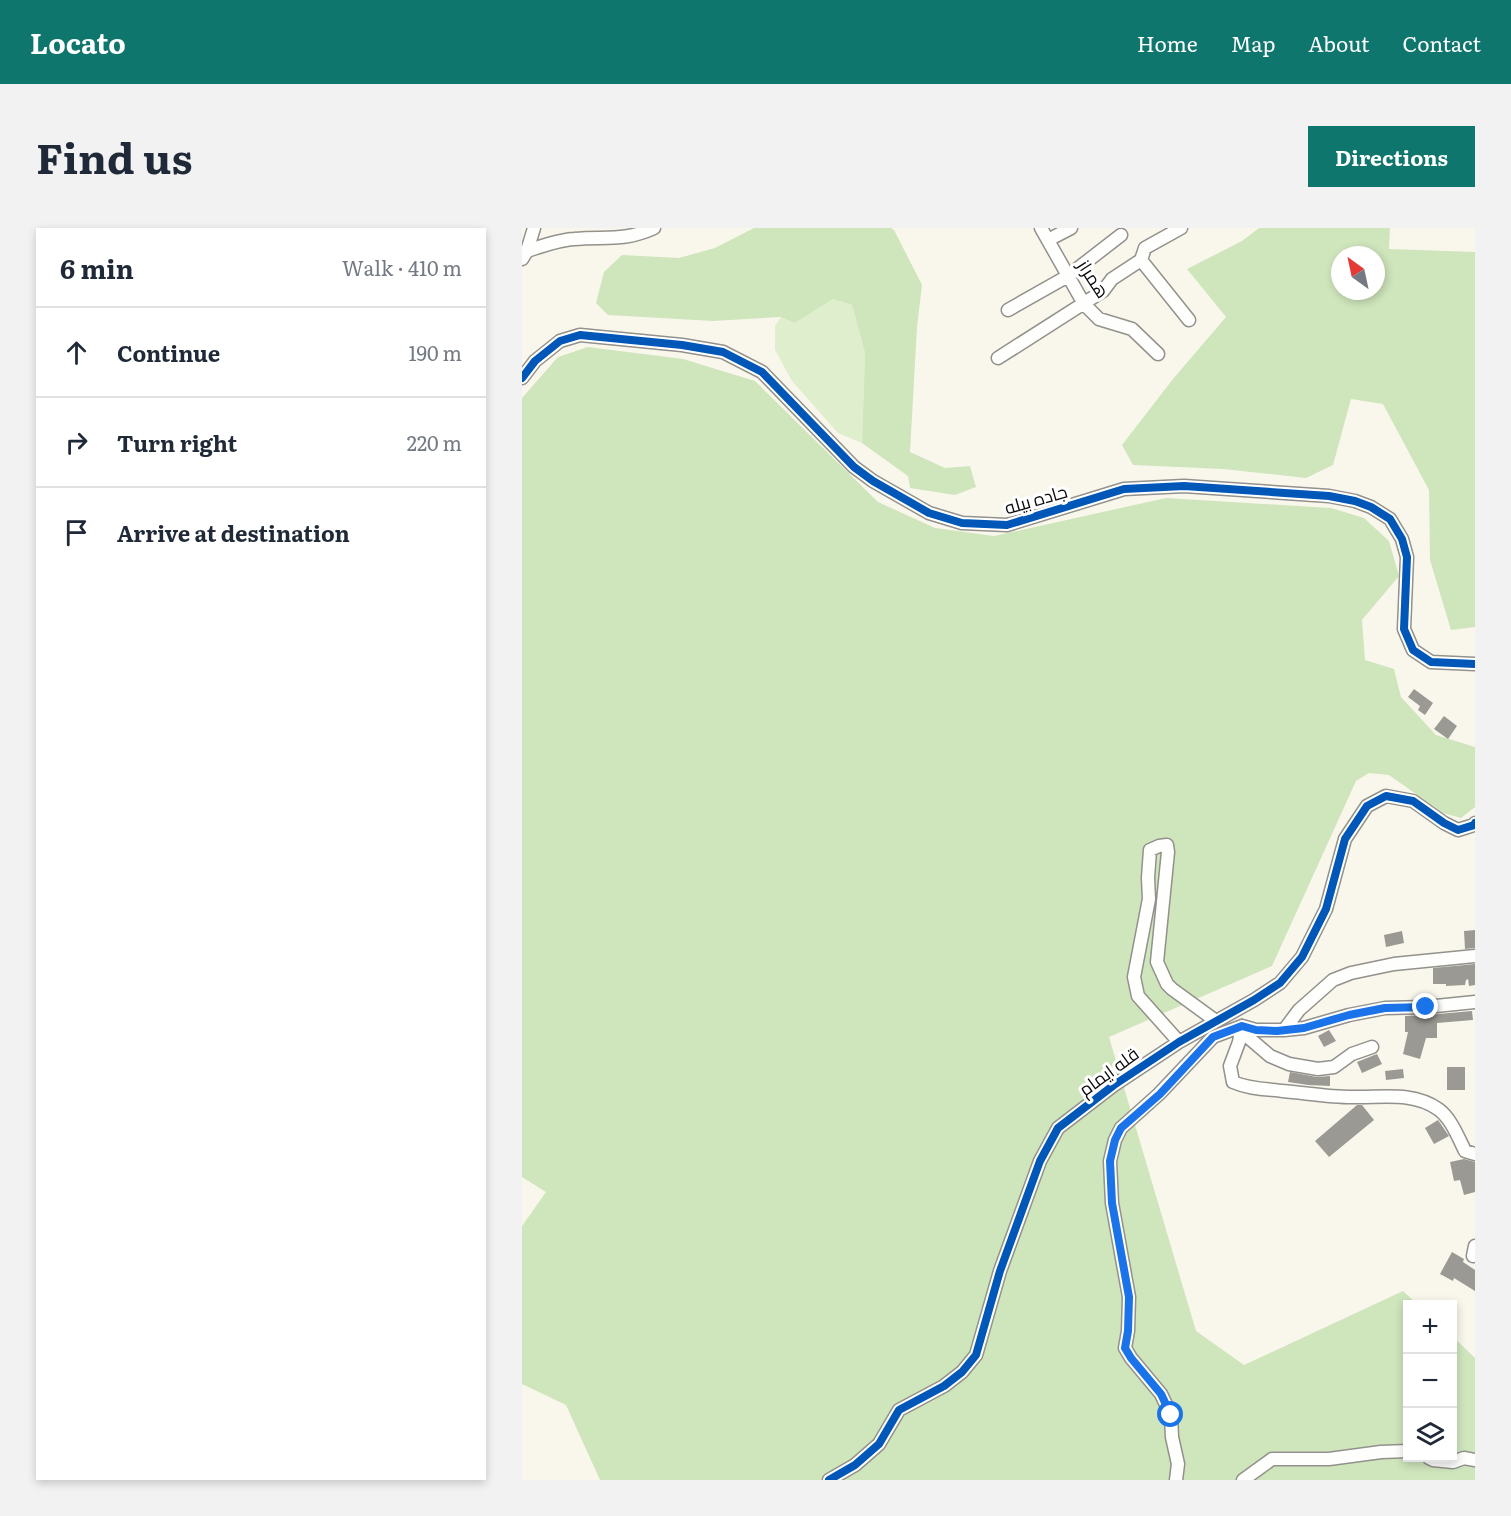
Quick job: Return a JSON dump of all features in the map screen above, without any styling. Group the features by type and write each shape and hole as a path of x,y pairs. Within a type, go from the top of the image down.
{"street":[{"path":"525,255 534,228"},
{"path":"525,255 551,243 573,239 614,239 638,235 654,228"},
{"name":"همراز","path":"1041,228 1084,304 1099,319 1132,329 1158,354"},
{"path":"1048,240 1071,228"},
{"path":"998,358 1103,291 1112,279 1141,260 1145,248 1181,228"},
{"path":"1008,310 1068,276 1121,235"},
{"path":"1141,260 1189,320"},
{"name":"جاده بیله","path":"522,378 535,361 560,341 580,335 682,345 723,352 762,372 854,467 873,481 929,513 962,523 1007,525 1124,489 1136,488 1184,486 1329,496 1355,501 1371,507 1390,519 1402,539 1407,557 1404,629 1413,650 1431,662 1475,664"},
{"name":"قله ایمام","path":"829,1480 855,1465 879,1444 900,1410 944,1386 962,1372 976,1355 1000,1271 1040,1161 1058,1128 1114,1085 1179,1042 1280,983 1302,957 1326,909 1345,839 1367,806 1386,796 1413,801 1458,830 1475,824"},
{"path":"1179,1042 1138,996 1134,977 1149,899 1150,850 1159,846 1167,845 1168,852 1157,962 1167,984 1216,1021"},
{"path":"1284,1030 1299,1010 1333,980 1351,973 1394,964 1475,956"},
{"path":"1176,1480 1178,1464 1172,1437 1171,1415 1161,1394 1125,1348 1129,1297 1112,1203 1110,1161 1115,1140 1121,1128 1160,1094 1213,1037 1242,1026 1256,1030 1304,1028 1349,1015 1385,1008 1475,1002"},
{"path":"1242,1026 1249,1038 1270,1056 1289,1064 1318,1069 1334,1067 1352,1054 1372,1047"},
{"path":"1242,1026 1230,1066 1233,1082 1245,1087 1317,1096 1404,1096 1424,1101 1439,1110 1451,1123 1465,1151 1475,1154"},
{"path":"1243,1480 1272,1459 1329,1459 1403,1451"},
{"path":"1457,1460 1464,1458 1475,1460"}],"green space":[{"path":"754,228 891,228 894,230 922,285 917,327 910,452 945,468 970,466 976,487 955,495 910,488 908,476 862,443 865,353 852,305 833,299 795,323 781,317 713,321 608,315 596,303 604,272 622,255 679,258 715,248"},
{"path":"1259,228 1390,228 1389,249 1475,252 1475,627 1451,630 1430,560 1429,490 1383,404 1351,399 1333,465 1306,478 1223,469 1133,465 1122,445 1173,379 1226,317 1187,269 1242,241"},
{"path":"833,299 852,305 865,353 862,443 838,433 792,381 775,350 775,326 781,317 795,323"},
{"path":"588,347 683,359 755,381 878,502 935,528 994,536 1166,498 1331,508 1364,518 1389,541 1399,576 1362,620 1365,660 1394,669 1401,697 1436,735 1475,747 1475,807 1461,818 1443,813 1389,775 1369,773 1356,781 1272,966 1109,1037 1196,1331 1244,1365 1403,1291 1413,1300 1403,1300 1403,1462 1457,1462 1457,1341 1475,1358 1475,1480 600,1480 566,1405 522,1384 522,1226 546,1192 522,1177 522,398 558,357"}],"building":[{"path":"1414,689 1433,703 1425,715 1418,710 1420,706 1408,697"},
{"path":"1444,716 1457,726 1448,739 1434,729"},
{"path":"1475,930 1475,948 1465,949 1464,931"},
{"path":"1402,931 1404,943 1386,947 1384,935"},
{"path":"1475,964 1475,985 1469,986 1468,979 1465,985 1433,984 1433,968"},
{"path":"1472,1011 1473,1020 1437,1023 1437,1038 1426,1038 1420,1059 1403,1054 1408,1032 1405,1032 1405,1016"},
{"path":"1329,1030 1336,1041 1324,1047 1318,1036"},
{"path":"1377,1054 1382,1064 1362,1073 1357,1062"},
{"path":"1447,1067 1465,1067 1465,1090 1447,1090"},
{"path":"1403,1069 1404,1078 1386,1080 1385,1071"},
{"path":"1290,1072 1317,1077 1330,1076 1330,1086 1288,1082"},
{"path":"1357,1105 1362,1105 1374,1120 1329,1157 1315,1141"},
{"path":"1438,1120 1449,1136 1434,1144 1425,1128"},
{"path":"1464,1159 1475,1162 1475,1192 1464,1195 1460,1180 1454,1181 1450,1162"},
{"path":"1452,1252 1464,1259 1463,1262 1475,1270 1475,1291 1454,1278 1453,1281 1440,1274"}],"cycle path":[{"path":"522,378 535,361 560,341 580,335 682,345 723,352 762,372 854,467 873,481 929,513 962,523 1007,525 1124,489 1184,486 1329,496 1355,501 1371,507 1390,519 1402,539 1407,557 1404,629 1413,650 1431,662 1475,664"},
{"path":"829,1480 855,1465 879,1444 899,1410 944,1386 962,1372 976,1355 1000,1271 1040,1161 1058,1128 1114,1085 1179,1042 1280,983 1302,957 1326,909 1345,839 1367,806 1386,796 1413,801 1458,830 1475,823"}],"route":[{"path":"1171,1415 1161,1394 1125,1348 1129,1297 1112,1203 1110,1161 1115,1140 1121,1128 1160,1094 1213,1037 1242,1026 1256,1030 1277,1031 1304,1028 1349,1015 1385,1008 1426,1007"}]}
